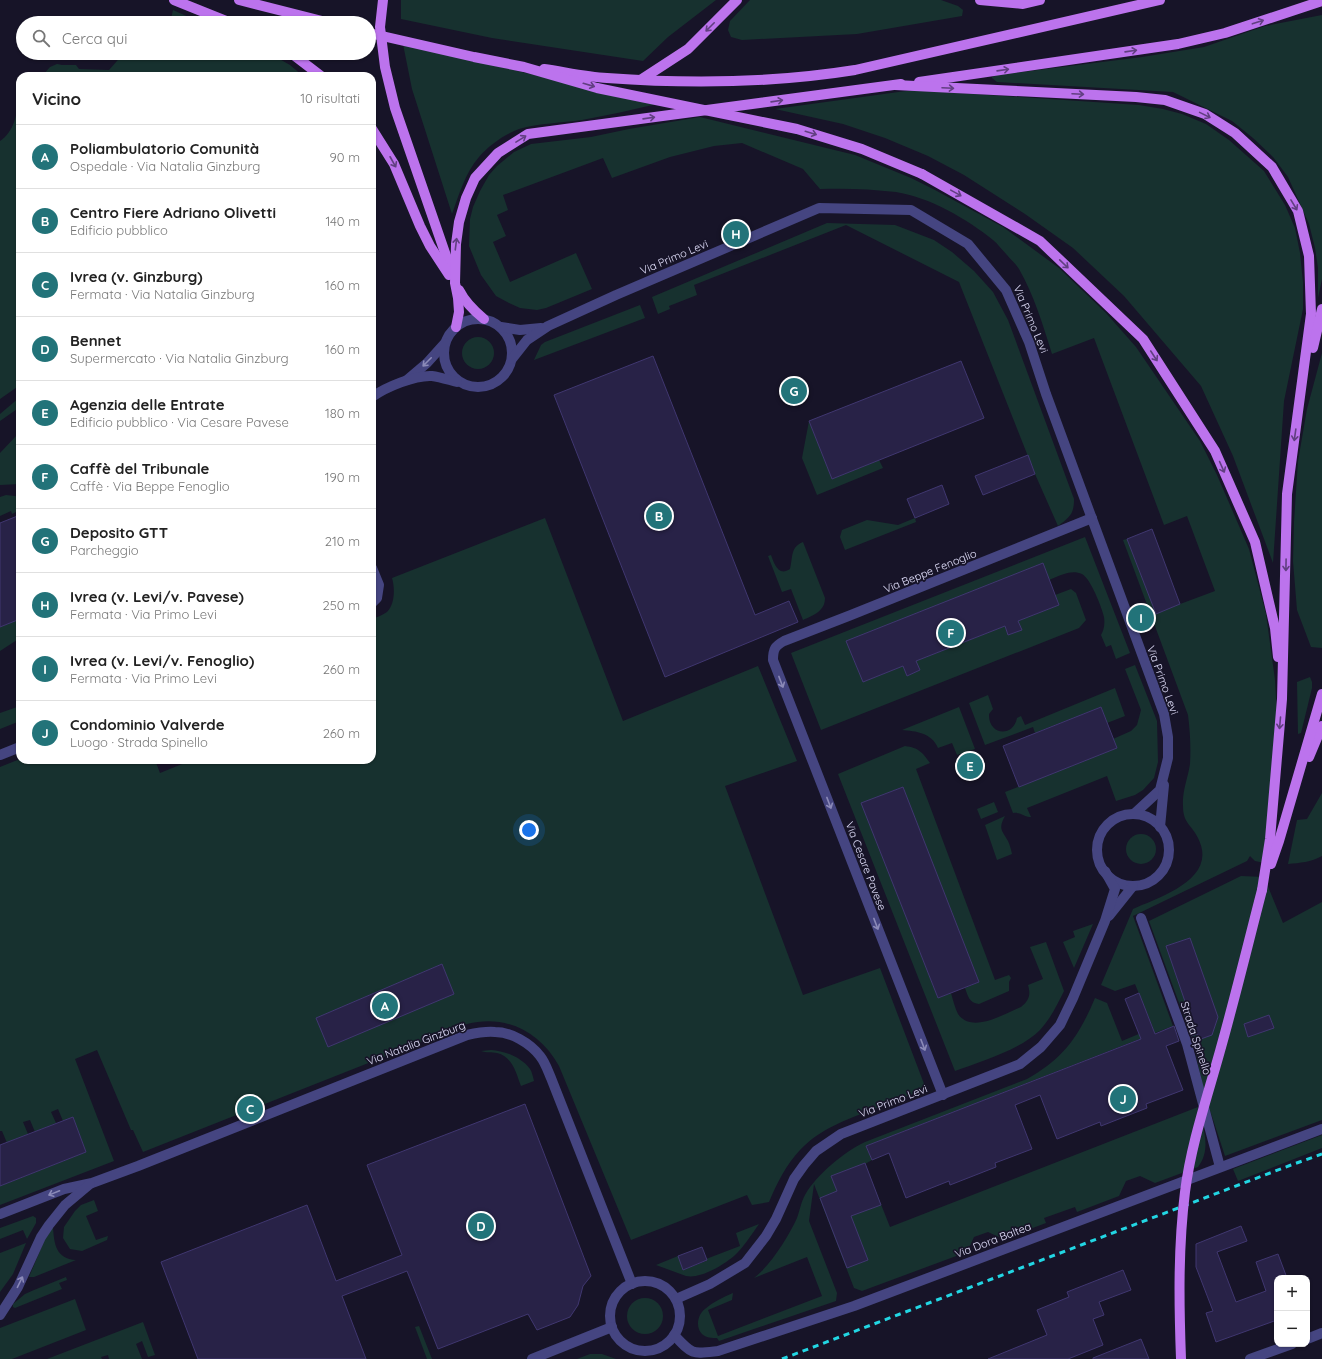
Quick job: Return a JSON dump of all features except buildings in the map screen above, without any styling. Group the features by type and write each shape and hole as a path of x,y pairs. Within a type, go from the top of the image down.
{"main road":[{"path":"174,0 214,16"},
{"path":"239,0 302,16"},
{"path":"383,0 380,28 385,67 395,108 455,283 462,297 484,319"},
{"path":"642,79 688,49 737,0"},
{"path":"980,0 1023,4 1040,0"},
{"path":"376,35 524,67 606,78 709,81 797,78 863,68 1160,0"},
{"path":"456,327 458,305 454,262 459,222 466,198 475,178 498,153 528,134 895,85 1178,44 1225,33 1322,1"},
{"path":"300,60 316,72"},
{"path":"524,67 597,88 797,129 862,149 922,174 1040,241 1143,339 1215,451 1255,542 1275,628 1282,699"},
{"path":"895,85 1136,97 1165,100 1205,114 1235,133 1272,167 1298,211 1309,256 1311,314 1287,494 1282,699 1275,840"},
{"path":"376,135 394,164 430,246 442,266 455,283"},
{"path":"1301,397 1322,309"},
{"path":"1289,807 1322,694"},
{"path":"1181,1359 1180,1306 1185,1192 1200,1116 1220,1052 1275,840 1322,726"}],"street":[{"name":"Via Primo Levi","path":"512,359 528,340 548,326 818,208 911,210 968,244 1006,290 1029,342 1046,394 1164,714 1168,737 1168,758 1160,790 1134,814"},
{"path":"376,394 407,380 432,376 458,382 469,387 480,388 491,386 501,379 508,370 512,359 511,342 501,327 493,322 484,319 474,319 464,322 456,327 445,343 427,363 407,380"},
{"name":"Via Primo Levi","path":"501,327 520,330 548,326"},
{"path":"445,343 443,351 444,360 447,369 458,382"},
{"name":"Via Beppe Fenoglio","path":"776,645 1092,518"},
{"path":"376,578 379,585 376,599"},
{"name":"Via Cesare Pavese","path":"776,645 773,652 773,660 943,1095"},
{"path":"0,755 16,749"},
{"name":"Via Primo Levi","path":"1160,826 1164,776"},
{"path":"1134,814 1149,818 1160,826 1167,837 1169,848 1165,867 1159,875 1144,884 1132,886 1116,881 1105,871 1101,865 1098,851 1099,839 1102,832 1110,823 1117,818 1134,814"},
{"name":"Via Primo Levi","path":"676,1299 710,1284 745,1263 766,1236 776,1219 794,1179 816,1151 841,1134 1020,1064 1041,1048 1060,1025 1073,998 1105,921 1115,889 1105,871"},
{"name":"Via Primo Levi","path":"1105,921 1132,886"},
{"name":"Strada Spinello","path":"1141,918 1187,1044 1220,1167"},
{"name":"Via Natalia Ginzburg","path":"0,1214 64,1189 92,1183 138,1166 467,1035 483,1032 497,1032 512,1036 528,1044 540,1056 551,1078 632,1284"},
{"name":"Via Dora Baltea","path":"674,1335 690,1351 698,1353 718,1351 854,1306 1322,1129"},
{"name":"Via Natalia Ginzburg","path":"0,1315 18,1287 41,1237 49,1225 65,1205 92,1183"},
{"path":"642,1281 655,1282 668,1289 676,1299 680,1313 679,1325 674,1335 660,1348 642,1351 631,1348 625,1345 616,1336 612,1327 610,1312 612,1303 621,1290 642,1281"},
{"path":"532,1359 612,1327"},
{"path":"1310,1338 1322,1333"},
{"path":"1250,1359 1284,1347"}],"green space":[{"path":"401,0 716,0 668,37 643,61 492,38 401,19"},
{"path":"750,0 941,0 958,6 963,10 962,16 857,34 742,40 731,37 728,30 730,21"},
{"path":"173,10 186,16 172,16"},
{"path":"1322,15 1322,279 1318,298 1318,268 1315,248 1309,224 1288,177 1273,157 1232,121 1173,92 997,82 992,78 997,75 1142,57 1204,47 1265,26"},
{"path":"403,44 657,104 582,120 527,127 508,134 488,148 474,163 463,184 452,214 412,89"},
{"path":"118,60 281,60 298,72 46,72 50,67 57,64 76,65 79,69 109,70"},
{"path":"913,90 1139,105 1163,109 1182,114 1206,124 1229,140 1264,171 1285,205 1295,228 1300,253 1303,282 1303,309 1284,401 1273,563 1233,456 1201,386 1124,296 1073,248 1025,214 964,175 928,156 885,138 843,124 775,109"},
{"path":"16,116 16,388 0,399 0,141 9,133"},
{"path":"700,117 855,155 911,178 1003,227 1059,268 1106,313 1136,347 1200,441 1217,475 1249,549 1266,614 1275,680 1277,716 1265,863 1255,861 1250,856 1247,861 1133,916 1173,1026 866,1146 872,1160 865,1164 890,1227 1198,1107 1204,1130 1205,1153 1198,1167 1155,1183 1140,1176 1126,1181 1119,1196 1077,1212 1075,1207 1044,1218 1046,1223 1003,1239 988,1232 974,1237 967,1252 862,1291 854,1288 814,1184 809,1221 837,1293 836,1301 719,1341 717,1338 707,1337 702,1334 698,1324 699,1317 705,1309 733,1293 732,1300 708,1310 718,1336 822,1296 807,1257 754,1278 773,1258 784,1242 797,1218 804,1198 810,1187 832,1164 848,1152 865,1142 1027,1079 1040,1071 1051,1063 1069,1045 1083,1024 1095,998 1107,1003 1122,1041 1153,1028 1135,984 1115,991 1101,985 1133,909 1158,899 1184,884 1194,875 1200,865 1202,852 1198,838 1186,820 1183,812 1183,795 1190,764 1188,715 1123,540 1127,539 1156,613 1215,591 1187,516 1164,525 1094,338 1052,354 1034,300 1016,265 997,243 983,232 960,217 934,204 896,192 858,189 820,189 803,169 742,143 714,146 670,157 612,178 603,158 503,195 508,210 497,215 506,236 493,242 510,282 576,253 592,289 546,308 537,310 520,308 496,296 481,275 469,246 470,219 473,207 489,175 497,166 514,152 531,144 591,137"},
{"path":"827,223 895,225 934,240 952,252 974,271 993,292 1008,320 1074,499 1072,512 1062,523 1058,526 1035,474 959,282 846,225 694,285 697,295 669,306 670,309 658,314 652,297"},
{"path":"640,305 645,318 534,360 541,345 545,342"},
{"path":"475,337 481,337 491,344 494,353 493,359 487,366 481,369 475,369 465,362 462,356 462,350 469,340"},
{"path":"1322,353 1322,648 1311,647 1297,610 1293,561 1298,461 1307,409"},
{"path":"16,400 16,410 0,421 0,414"},
{"path":"809,421 832,479 879,460 883,468 817,495 802,458"},
{"path":"16,436 16,484 0,485 0,453"},
{"path":"6,495 16,496 16,512 12,514 11,511 0,516 0,497"},
{"path":"545,518 623,721 758,666 797,761 725,786 803,995 880,968 926,1089 833,1126 816,1136 800,1150 790,1162 769,1202 752,1205 747,1195 631,1240 559,1066 542,1044 532,1035 520,1028 495,1022 467,1024 143,1152 133,1130 131,1130 97,1050 75,1059 114,1161 0,1205 0,1186 86,1152 73,1117 63,1121 58,1109 51,1112 56,1123 35,1132 30,1120 23,1122 28,1134 7,1143 2,1131 0,1131 0,767 16,761 16,764 157,764 160,773 182,764 376,764 376,617 387,612 392,605 394,586 392,578"},
{"path":"915,518 916,522 845,550 840,537 842,530 867,520 898,525"},
{"path":"1085,537 1130,653 1116,659 1111,645 1106,647 1101,635 1104,629 1103,613 1096,594 1085,577 1082,574 1074,572 1049,580 1043,564 847,641 863,682 903,666 907,676 920,670 916,661 1005,626 1008,635 1021,629 1018,621 1059,605 1055,595 1071,589 1076,593 1086,620 1079,628 821,730 791,653"},
{"path":"803,542 825,598 825,602 818,612 803,620 791,589 782,592 768,556 771,555 777,568 782,571 786,571 790,569 794,550"},
{"path":"16,621 16,641 0,651 0,627"},
{"path":"1135,665 1157,721 1158,762 1154,778 1143,790 1135,795 1116,801 1107,776 1027,808 1031,817 1019,813 1013,813 1005,792 1117,748 1113,739 1131,731 1137,725 1141,710 1125,669"},
{"path":"1310,677 1312,688 1301,733 1298,734 1297,682"},
{"path":"1115,688 1125,716 1107,723 1101,707 1035,733 1033,727 985,745 969,703 988,695 993,709 989,714 992,726 996,730 1006,731 1011,729 1017,718 1021,716 1025,725"},
{"path":"16,707 16,723 0,729 0,713"},
{"path":"959,707 975,749 957,755 952,743 938,748 928,736 918,732 902,730"},
{"path":"905,746 920,751 930,763 916,769 995,980 1009,975 1011,978 1009,982 1009,991 979,1004 969,999 965,988 979,982 902,787 862,804 938,998 951,993 958,1014 964,1020 971,1022 988,1021 1021,1007 1029,998 1028,985 1043,979 1030,947 1046,942 1064,991 1054,1011 1040,1030 1032,1037 1012,1049 955,1071 838,774"},
{"path":"1322,793 1322,856 1310,861 1288,864 1297,820 1307,819"},
{"path":"994,802 998,812 981,819 977,809"},
{"path":"1005,816 1001,827 1009,843 1012,854 997,860 985,825"},
{"path":"1141,834 1152,838 1156,849 1152,860 1141,864 1130,860 1126,849 1130,838"},
{"path":"1241,876 1264,877 1283,923 1322,902 1322,1120 1225,1156 1204,1092 1193,1041 1149,921"},
{"path":"1093,924 1074,968 1063,942 1075,937 1073,931"},
{"path":"491,1050 507,1053 522,1061 530,1069 534,1081 521,1086 513,1066 507,1058 497,1053 481,1051"},
{"path":"1322,1135 1322,1148 1238,1181 1233,1169"},
{"path":"94,1200 98,1211 86,1216 96,1240 108,1236 107,1240 82,1251 70,1249 63,1238 64,1227 81,1205"},
{"path":"33,1216 36,1218 36,1223 27,1239 23,1230 0,1239 0,1228"},
{"path":"759,1224 734,1256 718,1267 705,1273 686,1276 656,1265 678,1256 683,1270 706,1261 706,1259 740,1246 736,1233"},
{"path":"53,1227 57,1250 64,1257 76,1260 34,1277 29,1277 45,1239"},
{"path":"26,1243 13,1274 0,1292 0,1253"},
{"path":"66,1277 67,1280 59,1283 62,1289 15,1308 13,1307 13,1304 25,1294"},
{"path":"645,1298 655,1301 660,1306 663,1316 660,1326 655,1331 645,1334 635,1331 630,1326 627,1316 630,1306 635,1301"},
{"path":"75,1299 86,1330 12,1359 0,1359 0,1328"},
{"path":"143,1322 155,1355 148,1357 142,1341 136,1344 142,1359 109,1359 108,1355 101,1357 102,1359 47,1359"},
{"path":"419,1326 432,1359 427,1359 415,1327"},
{"path":"590,1354 602,1354 616,1359 577,1359"}],"railway":[{"path":"782,1359 1322,1154"}],"place":[{"name":"Ivrea (v. Levi/v. Pavese)","path":"736,234"},
{"name":"Deposito GTT","path":"794,391"},
{"name":"Centro Fiere Adriano Olivetti","path":"659,516"},
{"name":"Ivrea (v. Levi/v. Fenoglio)","path":"1141,618"},
{"name":"Caffè del Tribunale","path":"951,633"},
{"name":"Agenzia delle Entrate","path":"970,766"},
{"name":"Poliambulatorio Comunità","path":"385,1006"},
{"name":"Condominio Valverde","path":"1123,1099"},
{"name":"Ivrea (v. Ginzburg)","path":"250,1109"},
{"name":"Bennet","path":"481,1226"}]}
